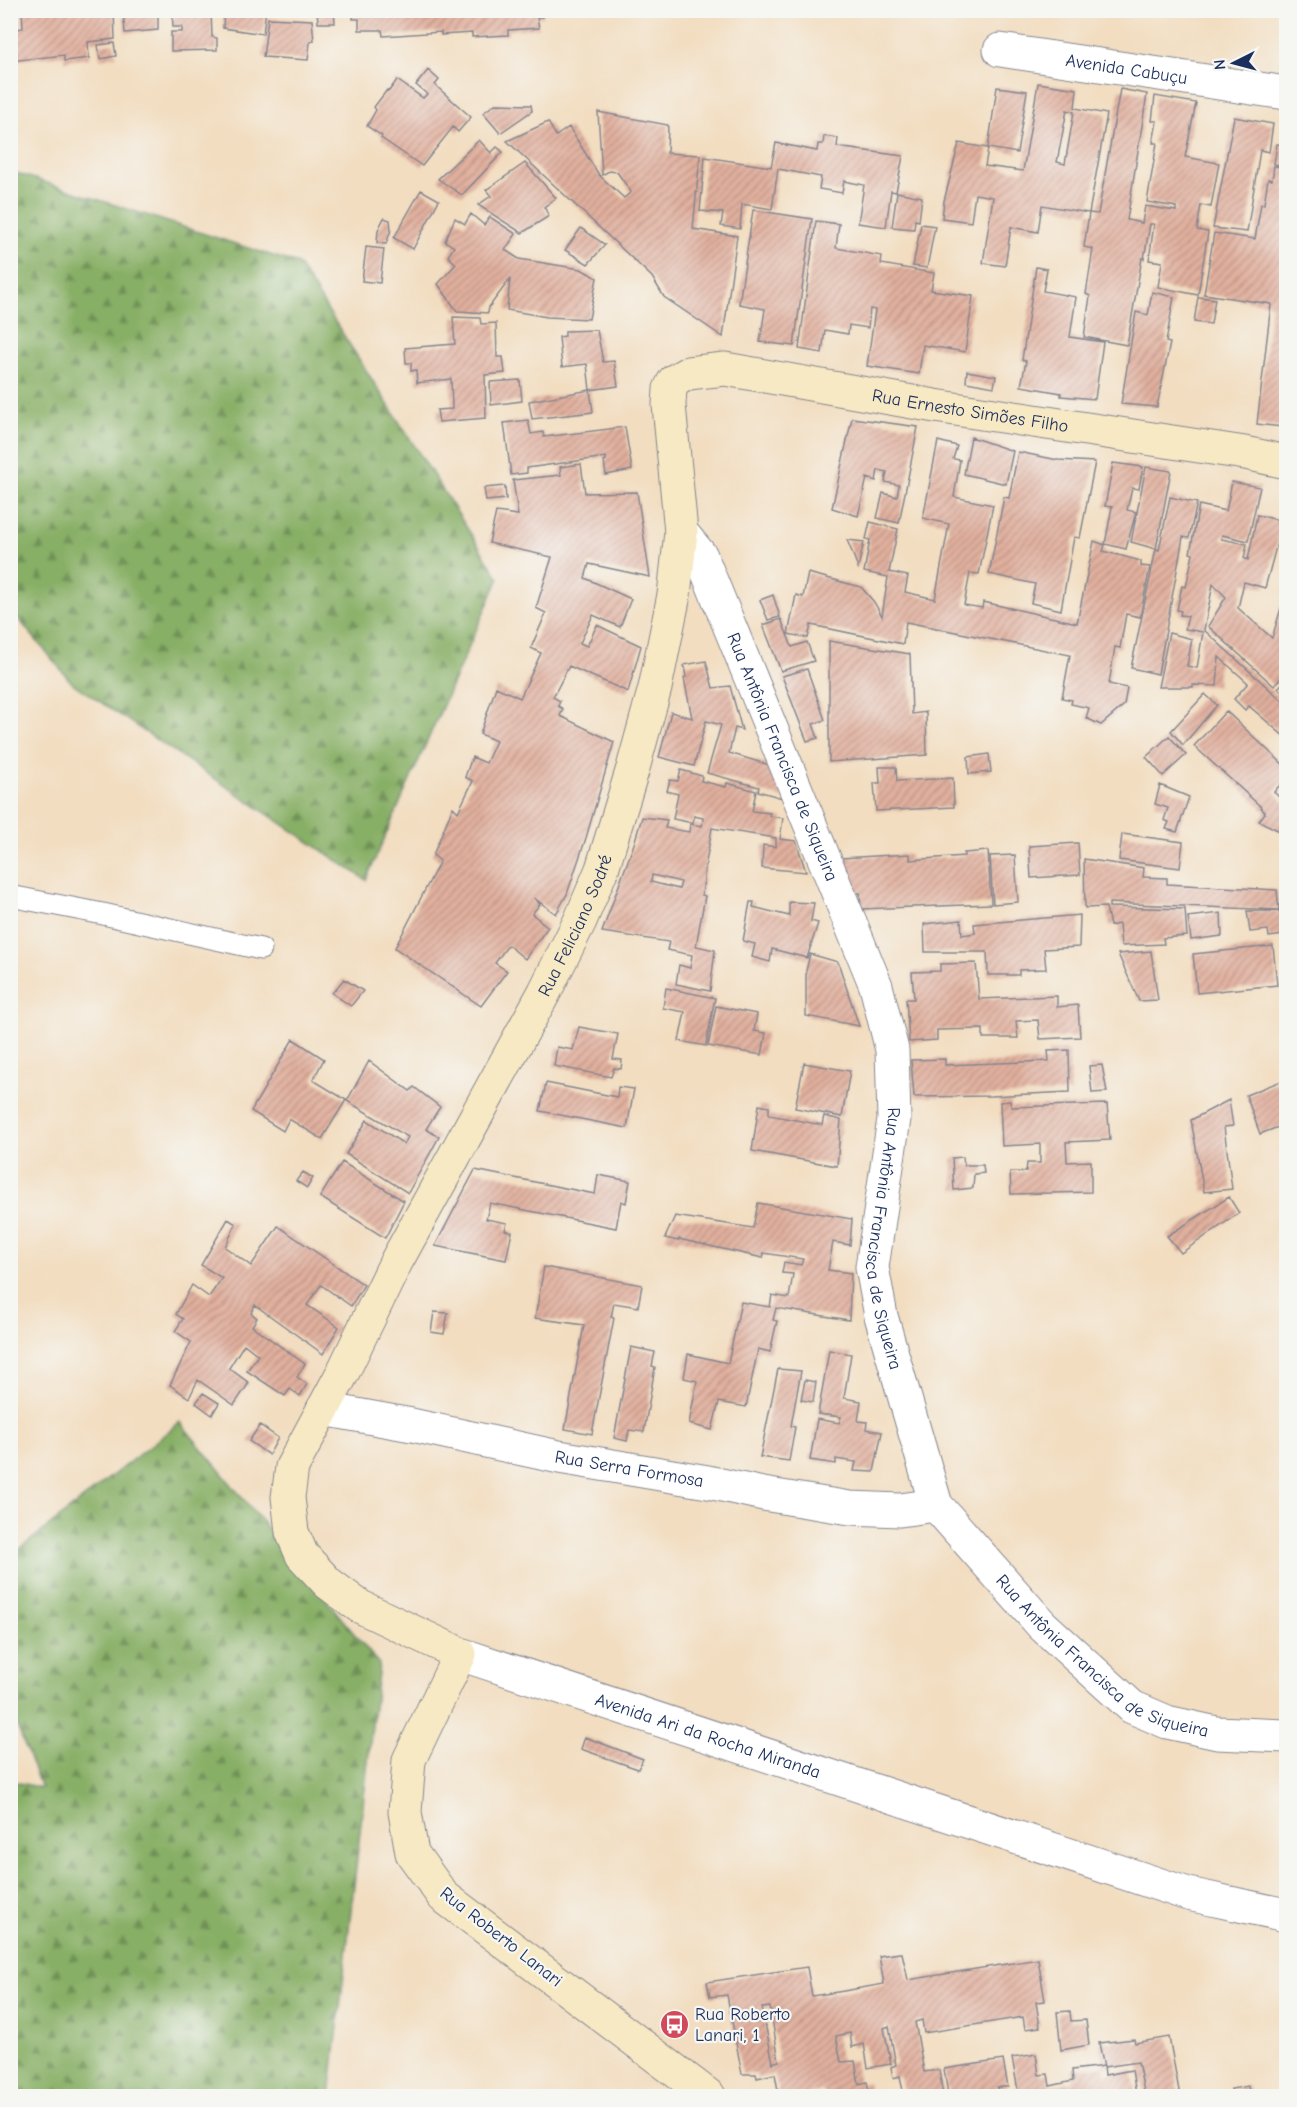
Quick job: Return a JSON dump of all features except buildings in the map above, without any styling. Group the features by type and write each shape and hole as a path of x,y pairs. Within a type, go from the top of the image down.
{"street":[{"name":"Avenida Cabuçu","path":"1000,50 1287,93"},
{"name":"Rua Ernesto Simões Filho","path":"669,397 674,381 688,373 725,369 935,406 1245,453 1287,462"},
{"name":"Rua Feliciano Sodré","path":"323,1409 396,1262 544,993 580,921 602,869 655,688 674,595 681,532 669,397"},
{"name":"Rua Antônia Francisca de Siqueira","path":"681,532 701,556 876,986 892,1050 894,1119 873,1267 881,1316 936,1505 1042,1625 1132,1707 1167,1722 1217,1733 1287,1736"},
{"name":"Rua Serra Formosa","path":"323,1409 412,1425 559,1457 850,1508 900,1510 936,1505"},
{"name":"Avenida Ari da Rocha Miranda","path":"323,1409 292,1467 288,1497 292,1532 302,1555 328,1583 359,1606 460,1654 1188,1894 1287,1915"},
{"name":"Rua Roberto Lanari","path":"460,1654 409,1760 405,1812 412,1853 443,1896 709,2097"}],"lane":[{"path":"10,896 261,949"}],"green space":[{"path":"10,171 298,264 499,578 366,880 72,683 11,610"},
{"path":"180,1422 379,1664 330,2096 11,2096 11,1781 41,1788 11,1710 11,1556"}],"place":[{"name":"Rua Roberto Lanari, 1","path":"674,2024"}]}
